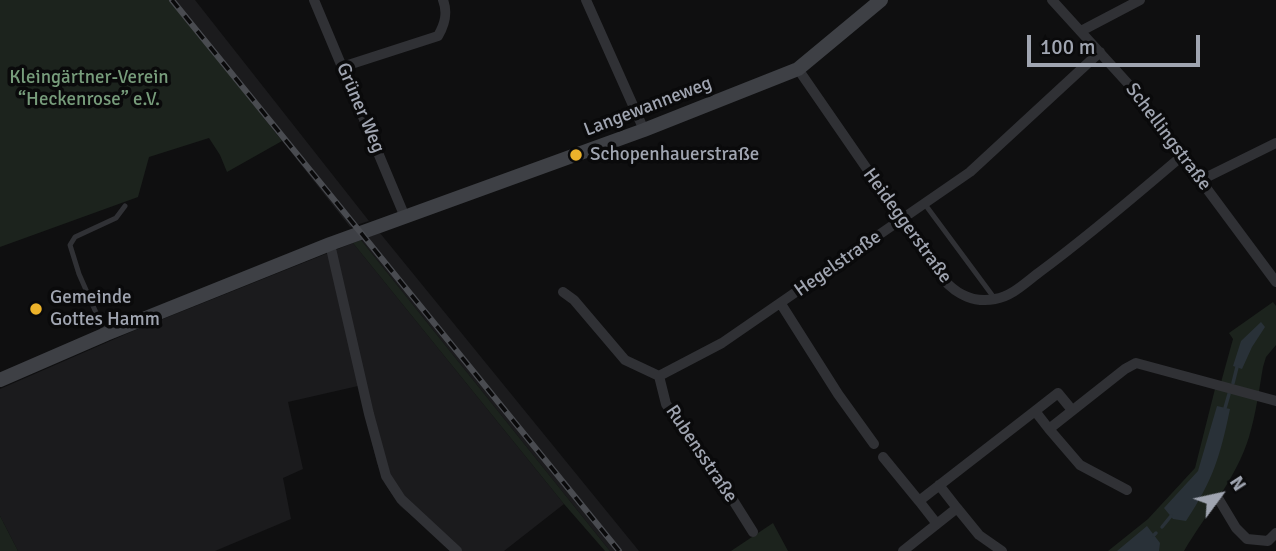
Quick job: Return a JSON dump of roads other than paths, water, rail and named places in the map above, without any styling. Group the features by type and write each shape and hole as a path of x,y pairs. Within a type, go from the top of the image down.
{"street":[{"name":"Grüner Weg","path":"314,0 405,217"},
{"path":"342,67 438,36 446,15 443,0"},
{"path":"586,0 644,130"},
{"name":"Langewanneweg","path":"0,380 106,334 330,244 644,130 798,69 881,0"},
{"name":"Schellingstraße","path":"1052,0 1132,88 1276,282"},
{"path":"1081,31 1140,0"},
{"name":"Hegelstraße","path":"659,376 722,343 970,172 1100,52"},
{"name":"Heideggerstraße","path":"798,69 949,286 974,299 995,299"},
{"path":"1201,180 1276,143"},
{"path":"995,299 1009,295 1051,264 1182,156"},
{"path":"330,244 369,414 386,475 401,499 457,551"},
{"path":"563,292 574,300 625,360 659,376"},
{"path":"780,304 874,444"},
{"path":"1049,429 1136,363 1276,401"},
{"name":"Rubensstraße","path":"659,376 666,404 753,532"},
{"path":"919,501 1058,393 1072,410"},
{"path":"1035,411 1080,465 1127,491"},
{"path":"883,457 937,524"},
{"path":"939,485 979,535 1002,551"},
{"path":"1218,498 1236,528 1247,539 1268,541 1276,533"},
{"path":"903,551 957,508"}],"lane":[{"path":"924,203 995,299"},
{"path":"106,334 79,274 70,245 75,237 116,218 125,206"}],"waterway":[{"path":"1233,383 1237,367"},
{"path":"1225,408 1229,394"},
{"path":"1162,527 1171,516"}],"railway":[{"path":"172,0 619,551"}],"place":[{"name":"Schopenhauerstraße","path":"576,155"},
{"name":"Gemeinde Gottes Hamm","path":"36,309"}],"park label":[{"name":"Kleingärtner-Verein “Heckenrose” e.V.","path":"89,89"}]}
